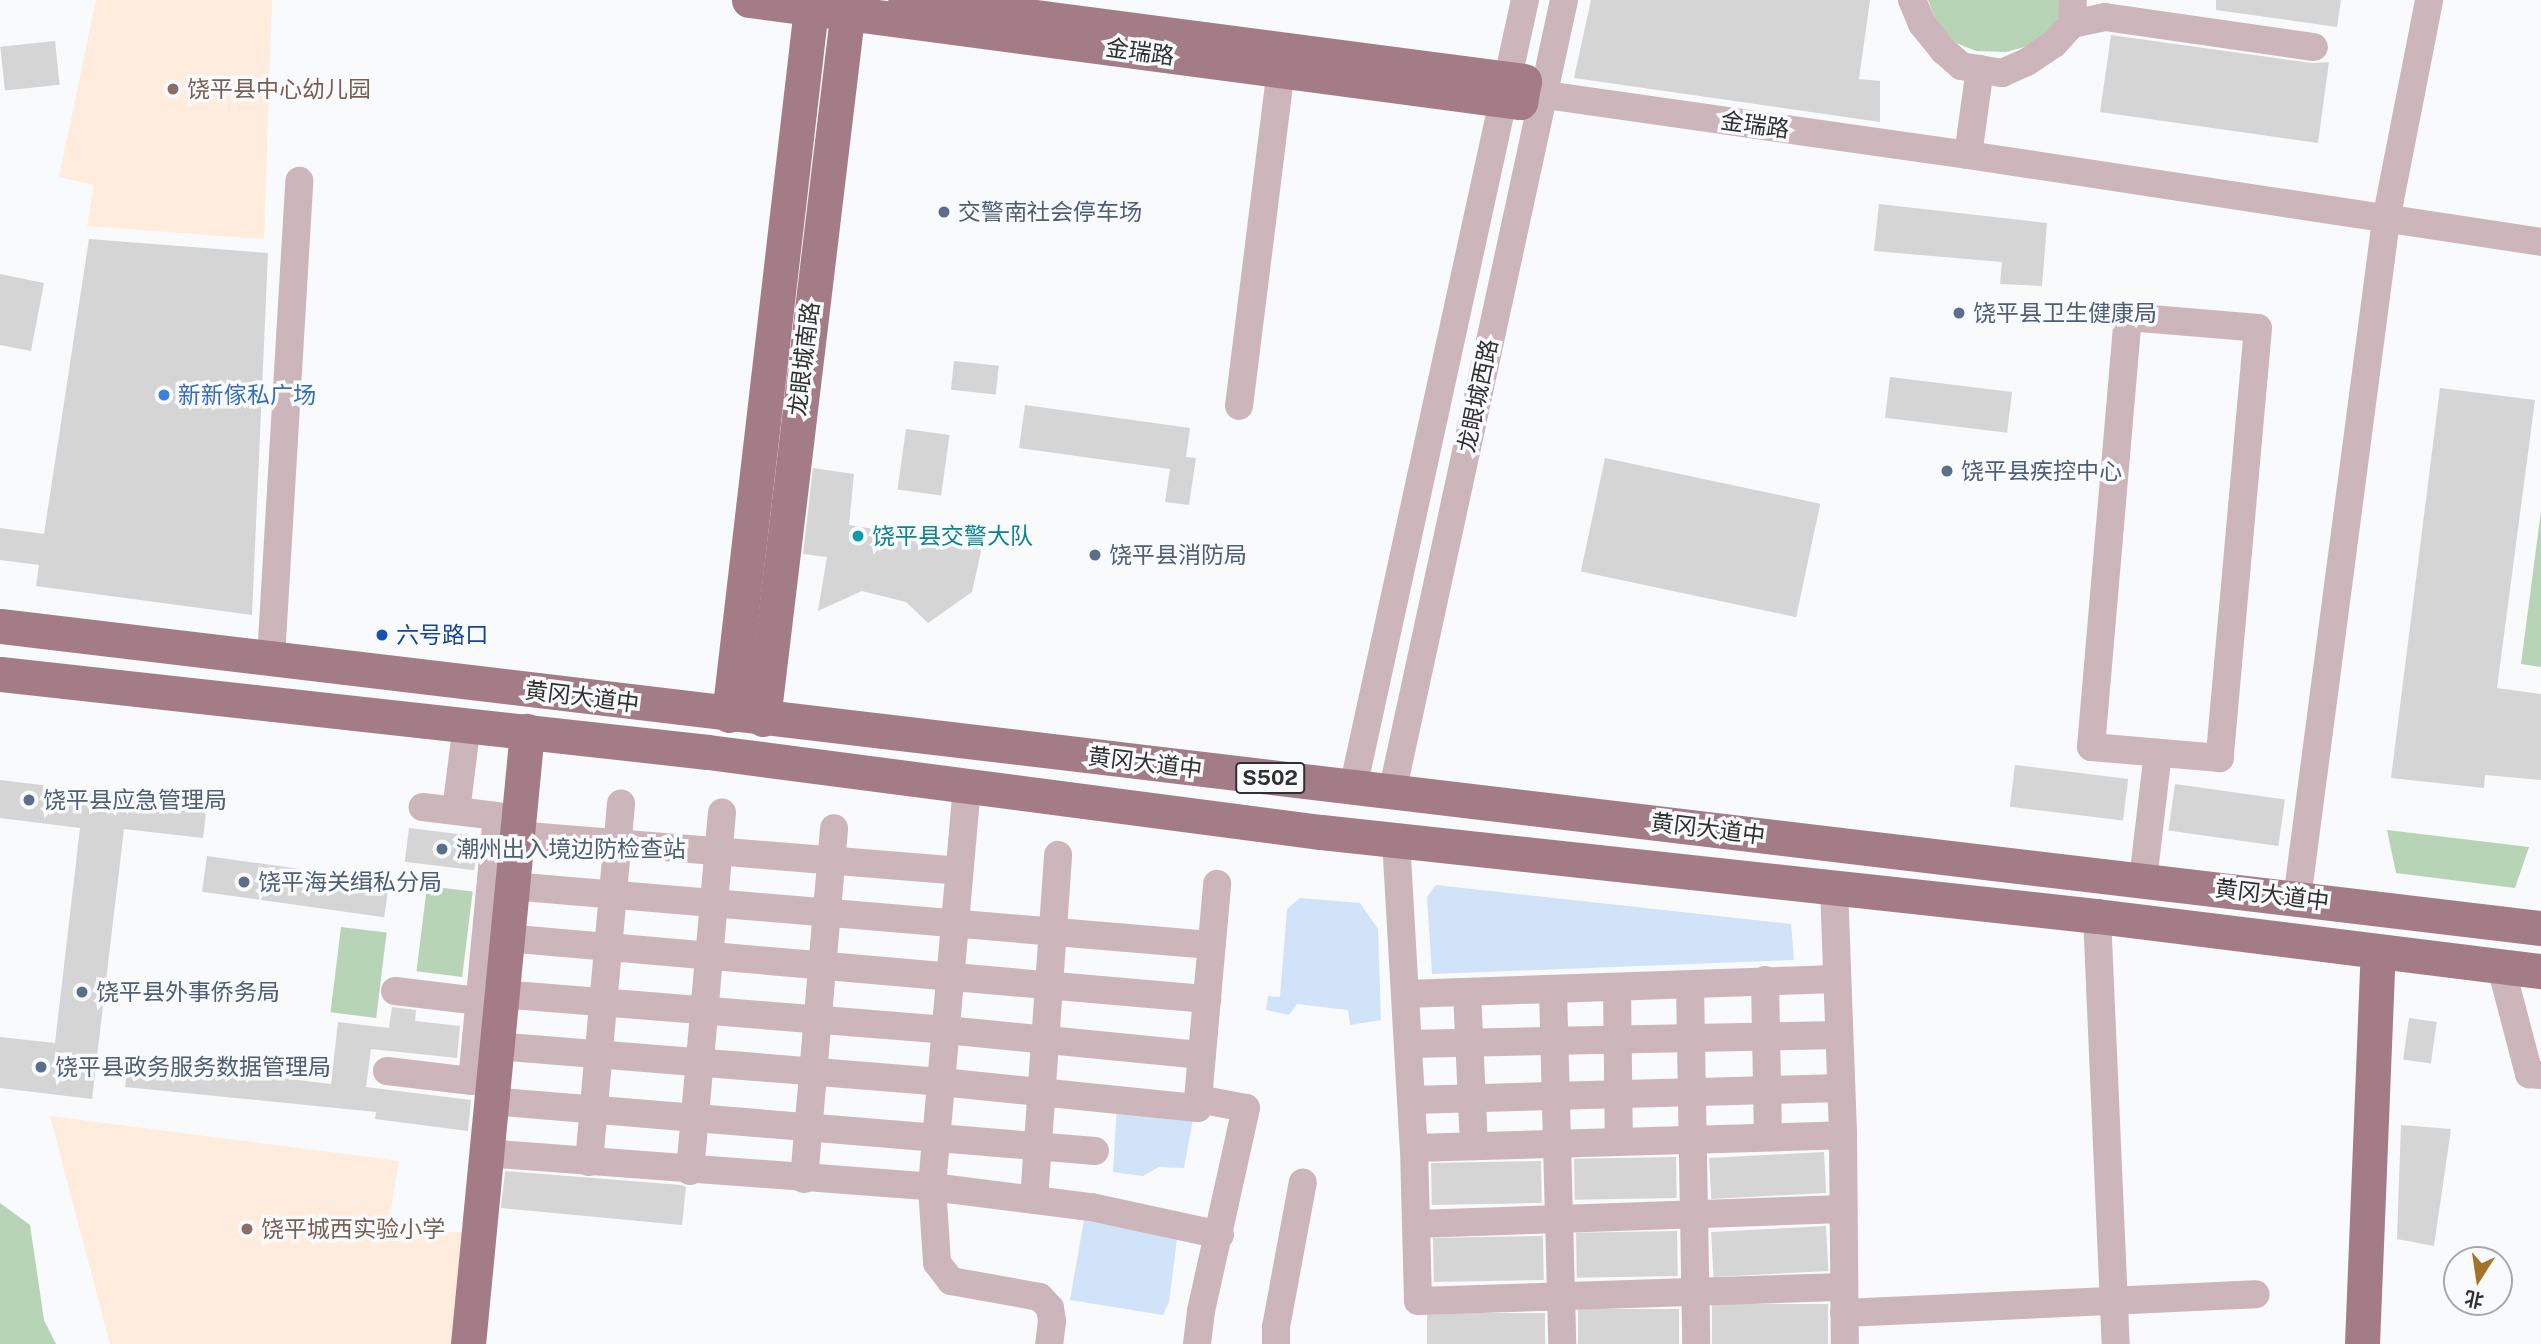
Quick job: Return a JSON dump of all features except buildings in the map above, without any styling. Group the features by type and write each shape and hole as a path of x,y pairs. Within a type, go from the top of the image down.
{"main road":[{"name":"金瑞路","path":"749,0 848,7 1282,60"},
{"name":"金瑞路","path":"905,0 1282,60 1520,102 1522,92"},
{"name":"龙眼城南路","path":"746,717 812,4"},
{"name":"龙眼城南路","path":"746,717 848,7"},
{"name":"黄冈大道中","path":"0,626 746,717 2541,928"},
{"name":"黄冈大道中","path":"0,674 527,731 1391,839 2097,916 2378,953 2541,971"},
{"path":"468,1344 495,1046 490,998 505,938 527,731"},
{"path":"1022,793 1028,749"},
{"path":"1391,839 1392,793"},
{"path":"1835,887 1840,845"},
{"path":"2314,901 2325,946"},
{"path":"2362,1344 2378,953"}],"street":[{"name":"龙眼城西路","path":"1353,788 1525,0"},
{"name":"龙眼城西路","path":"1392,793 1564,0"},
{"path":"1912,0 1922,24 1944,51 1961,66 2002,73 2028,62 2054,44 2072,12 2315,47"},
{"path":"2314,901 2386,220 2429,0"},
{"path":"1239,406 1282,60"},
{"path":"1969,145 1980,69"},
{"name":"金瑞路","path":"1522,92 1969,145 2386,220 2541,242"},
{"path":"271,658 299,181"},
{"path":"2129,317 2258,328 2220,758 2158,752 2091,747 2129,317"},
{"path":"456,811 467,724"},
{"path":"2143,880 2158,752"},
{"path":"967,786 932,1187 937,1263 951,1282 1040,1297 1050,1308 1052,1321 1049,1344"},
{"path":"589,1162 621,803"},
{"path":"387,1071 472,1081 490,998 497,816 424,807"},
{"path":"690,1171 722,812"},
{"path":"804,1178 834,828"},
{"path":"515,835 959,871"},
{"path":"1391,839 1406,994 1418,1301 1695,1292 1844,1300 2115,1300 2256,1294"},
{"path":"1034,1200 1058,855"},
{"path":"495,1046 941,1082 1198,1108 1217,884"},
{"path":"510,886 1212,945"},
{"path":"1835,887 1843,1135 1844,1344"},
{"path":"2097,916 2116,1344"},
{"path":"505,938 1207,999"},
{"path":"2501,967 2529,1074 2541,1075"},
{"path":"1406,994 1836,979"},
{"path":"1765,981 1768,1136"},
{"path":"1690,985 1696,1344"},
{"path":"1618,987 1619,1141"},
{"path":"1553,990 1562,1344"},
{"path":"395,991 603,1002 946,1030 1202,1055"},
{"path":"1467,992 1474,1146"},
{"path":"1408,1044 1838,1035"},
{"path":"1411,1100 1841,1088"},
{"path":"1197,1344 1201,1311 1220,1235 1246,1108 1198,1098"},
{"path":"490,1101 1095,1151"},
{"path":"1414,1148 1843,1135"},
{"path":"485,1153 690,1171 932,1187 1091,1207 1220,1235"},
{"path":"1276,1344 1276,1327 1303,1182"},
{"path":"1416,1224 1843,1209"}],"shaded area":[{"name":"饶平县中心幼儿园","path":"96,0 272,0 264,239 87,226 94,185 59,177"},
{"name":"饶平城西实验小学","path":"50,1116 399,1161 388,1227 467,1233 457,1344 110,1344"}],"green space":[{"path":"1928,0 2061,0 2062,8 2054,28 2036,44 2006,52 1976,51 1956,43 1938,27"},
{"path":"2541,511 2541,667 2521,664"},
{"path":"2387,830 2529,847 2515,888 2396,873"},
{"path":"427,886 473,892 462,977 417,971"},
{"path":"341,927 387,933 376,1018 331,1012"},
{"path":"0,1203 30,1225 44,1320 56,1344 0,1344"}],"water":[{"path":"1436,885 1791,924 1794,960 1432,974 1427,897"},
{"path":"1300,898 1360,903 1378,929 1381,1020 1350,1025 1348,1010 1297,1004 1289,1015 1266,1010 1268,996 1280,997 1287,909"},
{"path":"1117,1104 1194,1114 1184,1168 1159,1167 1143,1176 1113,1172"},
{"path":"1084,1220 1177,1239 1169,1302 1163,1315 1070,1300"}],"place":[{"name":"饶平县中心幼儿园","path":"173,89"},
{"name":"交警南社会停车场","path":"944,212"},
{"name":"饶平县卫生健康局","path":"1959,313"},
{"name":"新新傢私广场","path":"164,395"},
{"name":"饶平县疾控中心","path":"1947,471"},
{"name":"饶平县交警大队","path":"858,536"},
{"name":"饶平县消防局","path":"1095,555"},
{"name":"六号路口","path":"382,635"},
{"name":"饶平县应急管理局","path":"29,800"},
{"name":"潮州出入境边防检查站","path":"442,849"},
{"name":"饶平海关缉私分局","path":"244,882"},
{"name":"饶平县外事侨务局","path":"82,992"},
{"name":"饶平县政务服务数据管理局","path":"41,1067"},
{"name":"饶平城西实验小学","path":"247,1229"}]}
